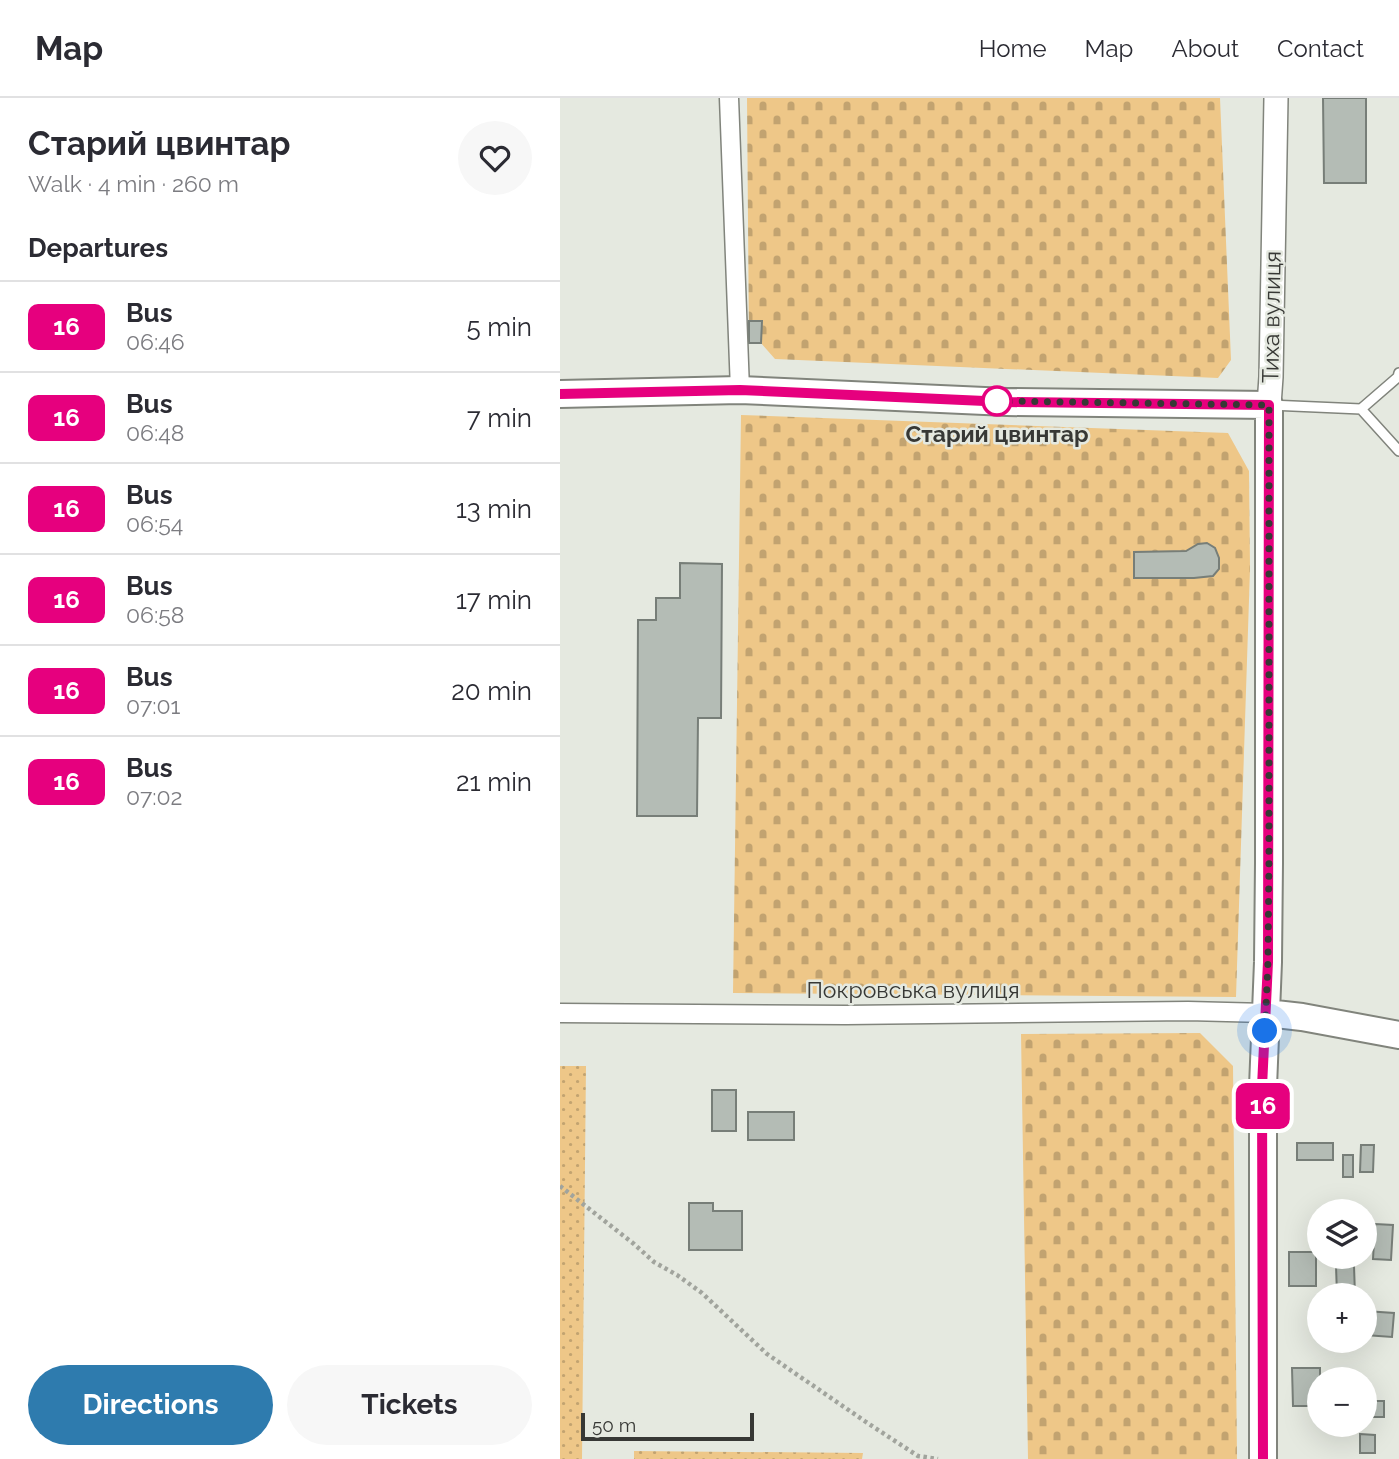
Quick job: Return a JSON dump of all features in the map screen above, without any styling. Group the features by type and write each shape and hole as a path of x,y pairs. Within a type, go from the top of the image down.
{"main road":[{"path":"560,394 740,390 1007,402 1269,405"},
{"name":"Тиха вулиця","path":"1263,1459 1262,1087 1269,875 1269,405"},
{"path":"1266,1013 1311,1018 1399,1035"}],"street":[{"path":"729,98 740,390"},
{"name":"Тиха вулиця","path":"1269,405 1276,98"},
{"name":"Покровська вулиця","path":"560,1013 1266,1013"}],"lane":[{"path":"1269,405 1362,409 1398,377 1399,373"},
{"path":"1362,409 1399,451"}],"path":[{"path":"560,1186 654,1262 702,1293 766,1354 918,1457 938,1459"}],"green space":[{"path":"747,98 1220,98 1231,360 1218,378 775,359 761,343 749,343"},
{"path":"741,415 1228,433 1249,471 1250,569 1236,997 733,993"},
{"path":"1200,1033 1233,1066 1237,1459 1028,1459 1021,1034"},
{"path":"560,1066 586,1066 582,1459 560,1459"},
{"path":"634,1451 863,1453 862,1459 634,1459"}],"building":[{"path":"1323,98 1366,98 1366,183 1324,183"},
{"path":"749,321 762,321 761,343 749,343"},
{"path":"1207,543 1215,548 1219,558 1219,569 1213,576 1134,578 1134,552 1186,551 1198,544"},
{"path":"680,563 722,564 721,718 698,718 697,816 637,816 638,620 656,620 656,598 680,598"},
{"path":"712,1090 736,1090 736,1131 712,1131"},
{"path":"748,1112 794,1112 794,1140 748,1140"},
{"path":"1297,1143 1333,1143 1333,1160 1297,1160"},
{"path":"1361,1145 1374,1145 1373,1172 1360,1172"},
{"path":"1343,1155 1353,1155 1353,1177 1343,1177"},
{"path":"689,1203 713,1203 713,1211 742,1211 742,1250 689,1250"},
{"path":"1377,1224 1393,1225 1391,1260 1377,1259"},
{"path":"1289,1252 1307,1252 1307,1269 1316,1269 1316,1283 1289,1286"},
{"path":"1336,1269 1354,1269 1355,1283 1337,1283"},
{"path":"1377,1312 1394,1313 1392,1337 1377,1336"},
{"path":"1292,1368 1307,1368 1307,1406 1293,1406"},
{"path":"1377,1401 1384,1401 1384,1417 1377,1417"},
{"path":"1360,1437 1375,1437 1375,1453 1360,1453"}],"bus line":[{"name":"16","path":"560,394 740,390 1007,402 1269,405 1268,962 1262,1087 1263,1459"}],"place":[{"name":"Старий цвинтар","path":"997,401"}],"route":[{"path":"997,401 1269,405 1269,863 1265,1031"}]}
